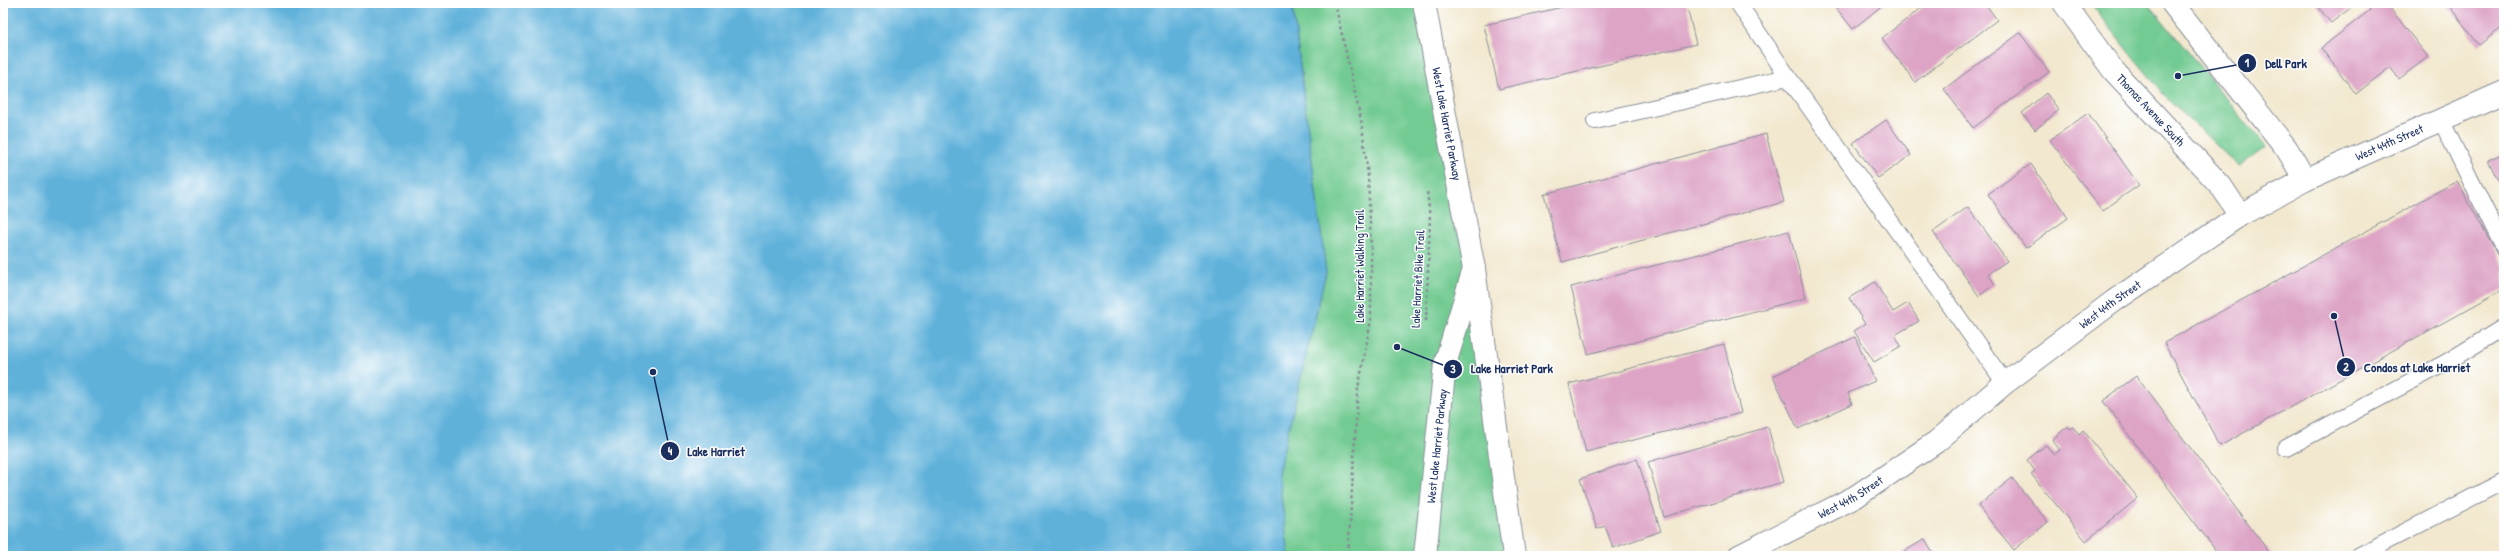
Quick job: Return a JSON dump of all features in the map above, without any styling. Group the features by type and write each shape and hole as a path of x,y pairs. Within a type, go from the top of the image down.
{"street":[{"name":"West Lake Harriet Parkway","path":"1424,3 1474,269 1514,556"},
{"name":"Thomas Avenue South","path":"2064,3 2113,70 2221,186 2240,215"},
{"path":"2172,3 2287,149 2305,180"},
{"name":"West 44th Street","path":"1739,556 1855,497 1936,442 2005,383 2114,301 2240,215 2305,180 2504,92"},
{"name":"West Lake Harriet Parkway","path":"1425,556 1445,364 1474,269"}],"lane":[{"path":"1738,3 1788,77 2005,383"},
{"path":"1595,121 1788,77"},
{"path":"2441,120 2504,248"},
{"path":"2286,448 2447,362 2504,327"},
{"path":"2358,556 2504,481"}],"path":[{"name":"Lake Harriet Walking Trail","path":"1335,3 1362,125 1368,176 1371,248 1371,320 1358,389 1348,556"},
{"name":"Lake Harriet Bike Trail","path":"1425,328 1430,219 1427,188"}],"green space":[{"path":"1292,3 1424,3 1514,556 1289,556 1278,473 1326,272"},
{"path":"2090,3 2148,3 2266,147 2239,167 2164,95"}],"water":[{"path":"3,3 1292,3 1326,272 1278,473 1289,556 3,556"}],"building":[{"path":"1580,3 1686,3 1696,44 1499,89 1484,25"},
{"path":"1832,3 1885,3 1853,29"},
{"path":"1928,3 1985,3 1997,20 1915,82 1882,38"},
{"path":"2315,3 2357,3 2331,23"},
{"path":"2379,3 2386,3 2428,57 2399,79 2390,67 2356,94 2321,48"},
{"path":"2447,3 2504,3 2504,26 2479,45"},
{"path":"2020,33 2049,72 1973,128 1944,89"},
{"path":"2046,93 2059,110 2035,130 2022,113"},
{"path":"2088,113 2139,185 2102,211 2050,140"},
{"path":"1886,120 1911,155 1878,178 1853,143"},
{"path":"1766,134 1784,202 1562,262 1544,194"},
{"path":"2504,153 2504,193 2488,160"},
{"path":"2031,164 2068,218 2026,248 1988,194"},
{"path":"2457,181 2504,267 2504,289 2220,446 2164,343"},
{"path":"1968,207 2007,261 1988,274 1995,284 1979,296 1933,232"},
{"path":"1789,231 1806,298 1588,354 1571,287"},
{"path":"1875,282 1893,312 1908,303 1919,321 1895,335 1901,346 1874,362 1854,331 1865,324 1849,298"},
{"path":"1855,337 1875,381 1848,393 1852,404 1798,429 1773,376"},
{"path":"1724,344 1741,413 1586,452 1569,384"},
{"path":"2136,376 2272,556 2220,556 2103,401"},
{"path":"2068,426 2070,429 2073,427 2079,434 2083,430 2138,498 2086,541 2031,474 2035,471 2027,460 2046,445 2054,455 2060,450 2052,440"},
{"path":"1768,427 1783,482 1664,517 1648,462"},
{"path":"1637,459 1661,531 1613,548 1605,526 1597,529 1580,479"},
{"path":"2012,478 2048,522 2014,550 1978,506"},
{"path":"1925,539 1935,556 1897,556"}],"place":[{"name":"Dell Park","path":"2178,76"},
{"name":"Condos at Lake Harriet","path":"2334,316"},
{"name":"Lake Harriet Park","path":"1397,347"},
{"name":"Lake Harriet","path":"653,372"}]}
